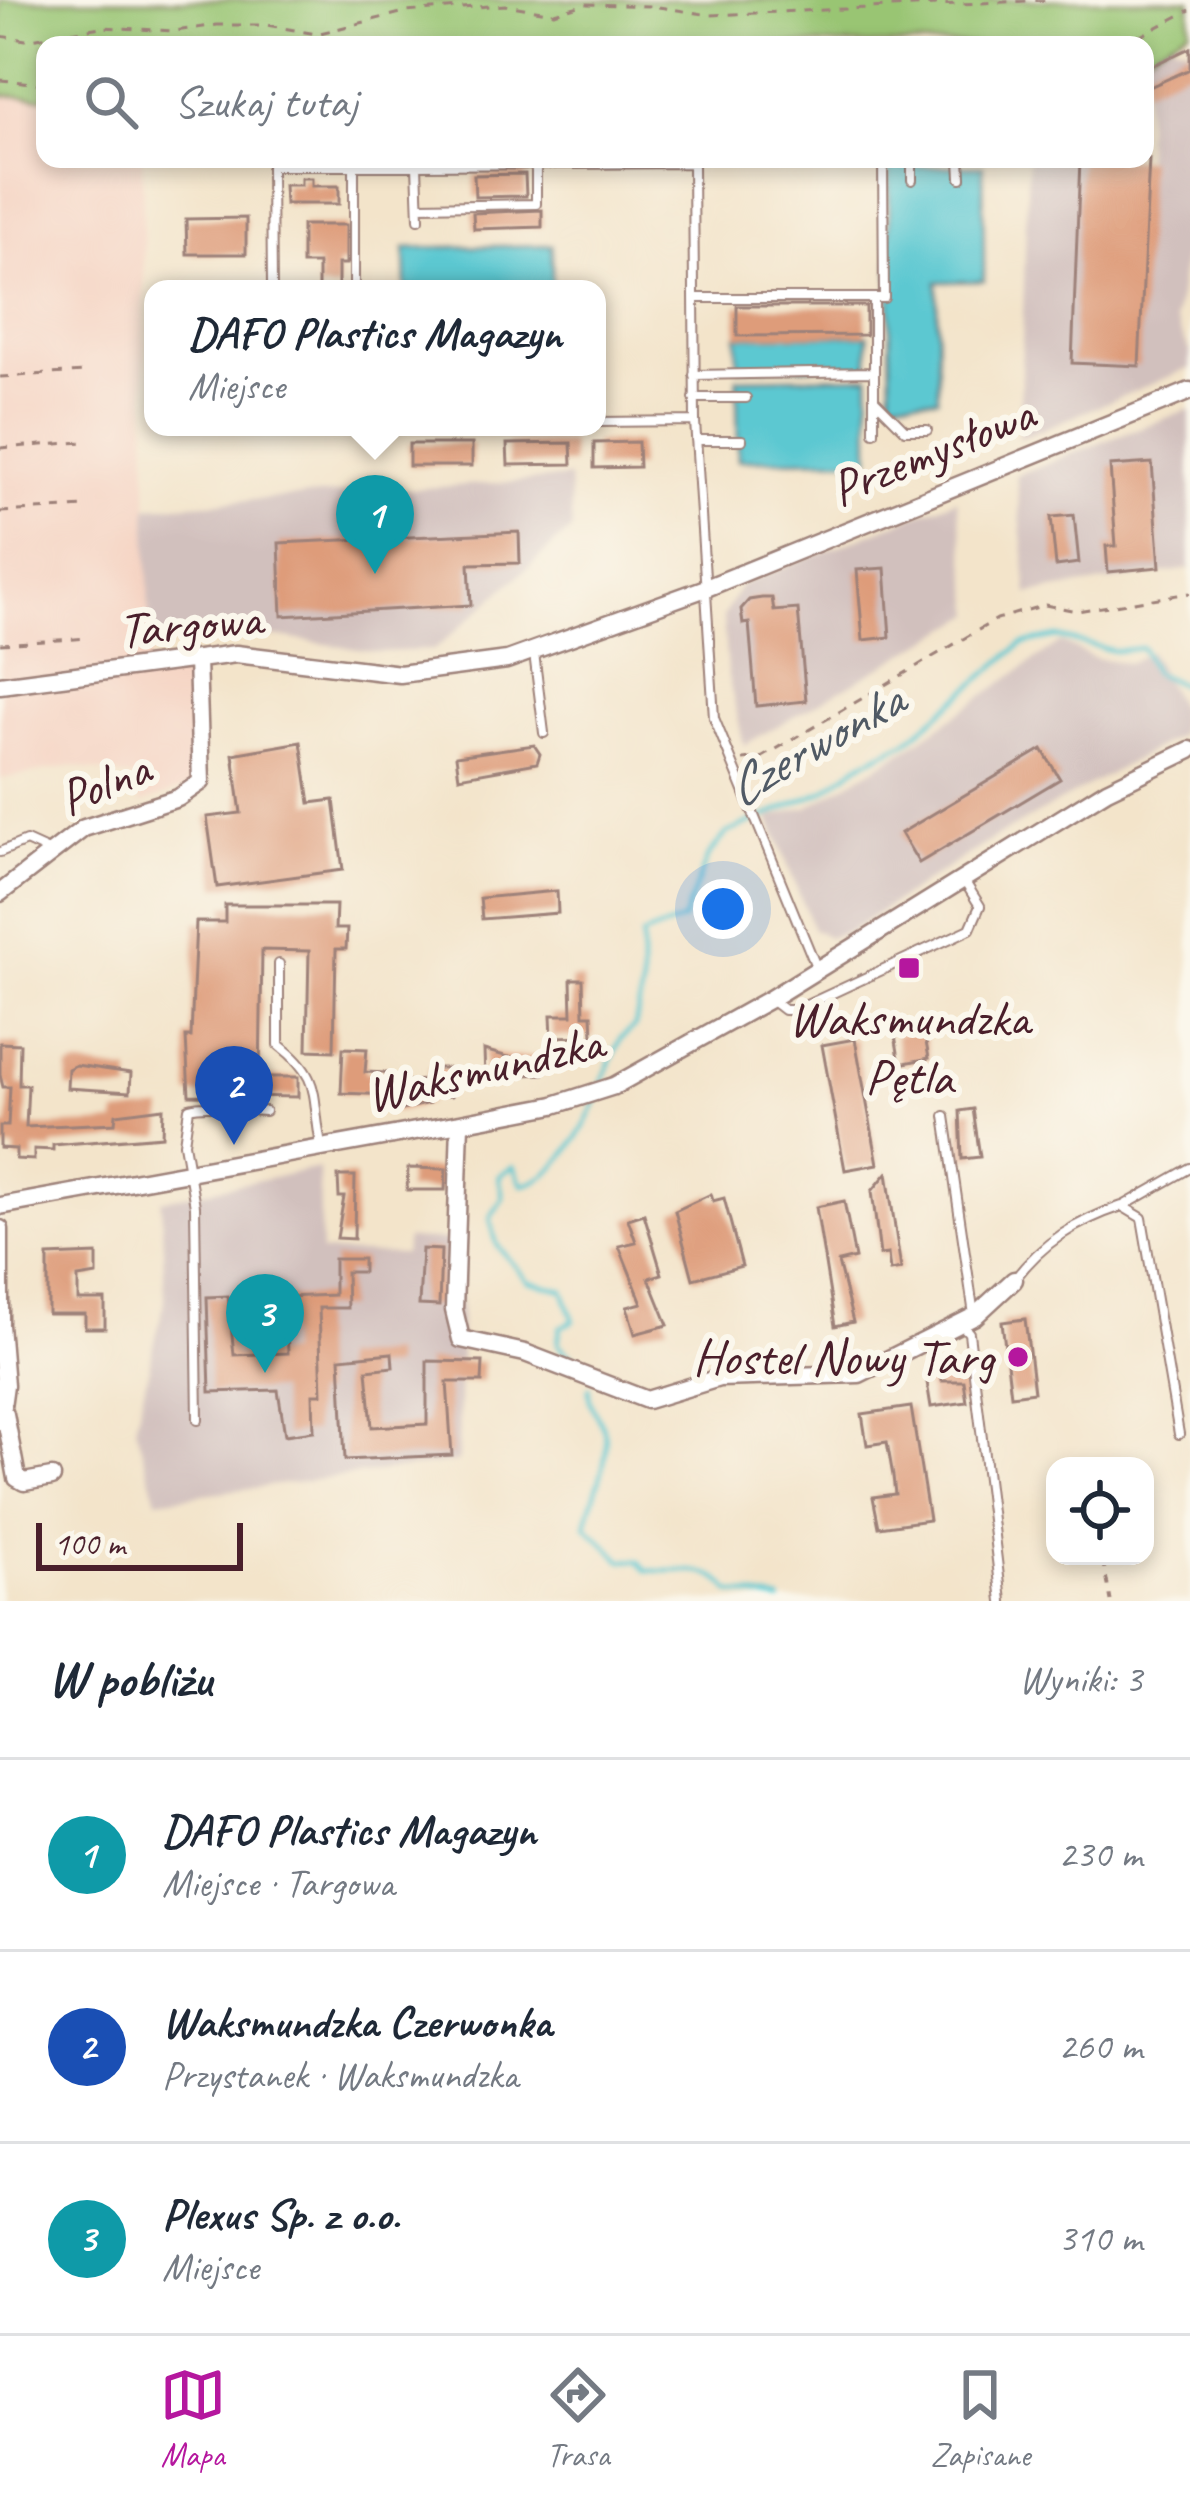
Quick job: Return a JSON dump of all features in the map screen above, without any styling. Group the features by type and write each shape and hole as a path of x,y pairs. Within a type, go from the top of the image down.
{"street":[{"name":"Przemysłowa","path":"706,588 1190,391"},
{"path":"534,652 706,588"},
{"name":"Targowa","path":"0,685 236,654 301,658 376,673 457,670 534,652"},
{"name":"Polna","path":"0,892 84,828 178,798 201,782 197,660"},
{"name":"Waksmundzka","path":"0,1206 460,1124 591,1094 770,1000 1107,790 1190,750"},
{"path":"460,1124 454,1310 460,1339 525,1353 646,1400 719,1378 859,1375 968,1320 1014,1280"},
{"path":"0,1229 2,1418 17,1478 24,1482 52,1477"}],"lane":[{"path":"271,168 272,280"},
{"path":"354,280 355,168"},
{"path":"417,168 419,219"},
{"path":"419,206 536,204 536,168"},
{"path":"693,168 694,421 714,718 817,969"},
{"path":"694,298 884,298 883,168"},
{"path":"912,168 912,179"},
{"path":"960,168 961,178"},
{"path":"874,298 874,432"},
{"path":"694,375 874,372"},
{"path":"694,398 746,398"},
{"path":"874,399 904,430 927,430"},
{"path":"606,422 694,421"},
{"path":"696,440 742,440"},
{"path":"534,652 544,734"},
{"path":"0,852 26,841 50,851"},
{"path":"770,1000 784,1010 796,1010 970,929 980,906 964,879"},
{"path":"279,964 279,1045 306,1066 314,1081 321,1147"},
{"path":"198,1420 196,1206 184,1143 189,1108 265,1111"},
{"path":"945,1116 1002,1601"},
{"path":"1014,1280 1032,1256 1081,1220 1122,1206 1190,1168"},
{"path":"1122,1206 1142,1218 1179,1434"}],"path":[{"path":"49,36 100,27 176,31 217,25 267,25 316,34 405,12 505,5 554,13 586,4 710,15 1049,0"},
{"path":"1141,36 1190,10"},
{"path":"0,36 36,38"},
{"path":"0,80 36,83"},
{"path":"0,377 82,371"},
{"path":"0,448 84,442"},
{"path":"0,512 86,507"},
{"path":"729,762 761,758 997,619 1045,605 1077,611 1190,593"},
{"path":"0,644 89,638"},
{"path":"1104,1565 1111,1601"}],"shaded area":[{"path":"1169,41 1190,48 1190,207 1175,320 1190,352 1190,368 1019,439 1028,168 1154,168 1154,50"},
{"path":"0,95 36,97 36,168 142,168 150,675 190,668 196,784 140,804 137,779 73,766 0,779"},
{"path":"1190,409 1190,569 1028,594 1016,475"},
{"path":"569,478 572,529 434,650 377,652 286,638 201,636 149,642 147,507"},
{"path":"957,499 974,614 744,745 727,672 723,617 741,585"},
{"path":"1061,642 1094,658 1128,663 1150,652 1180,710 1179,735 991,840 848,932 828,937 813,929 769,818 810,806 908,748"},
{"path":"319,1168 321,1252 404,1254 406,1239 462,1241 458,1462 157,1500 135,1427 165,1298 161,1200"}],"green space":[{"path":"0,0 1190,0 1190,29 1154,50 1154,36 36,36 36,97 0,95"}],"water":[{"path":"889,168 983,168 984,281 937,282 938,398 891,399"},
{"path":"552,245 552,280 406,280 405,248"},
{"path":"868,335 868,366 738,368 737,336"},
{"path":"869,376 870,459 738,460 737,378"}],"building":[{"path":"1190,48 1190,69 1154,85 1154,65"},
{"path":"1080,168 1149,168 1139,366 1072,363"},
{"path":"525,174 526,196 475,197 474,175"},
{"path":"301,178 312,178 312,186 339,186 339,204 285,204 284,185 301,185"},
{"path":"542,210 542,227 474,229 473,213"},
{"path":"246,218 246,254 187,254 186,219"},
{"path":"302,225 346,225 346,264 338,264 338,280 318,280 318,264 302,264"},
{"path":"737,306 866,306 866,335 737,336"},
{"path":"638,442 639,467 594,468 594,443"},
{"path":"571,443 572,464 508,465 507,444"},
{"path":"409,444 472,444 472,466 409,466"},
{"path":"1152,463 1160,567 1108,572 1106,546 1116,546 1110,466"},
{"path":"1074,515 1079,563 1056,566 1051,517"},
{"path":"519,532 520,563 469,564 471,605 282,616 279,543"},
{"path":"885,568 890,637 863,640 857,570"},
{"path":"772,598 774,611 798,609 806,701 756,706 749,623 743,624 741,609 749,600"},
{"path":"301,742 310,803 334,800 343,870 217,887 207,817 241,813 233,754"},
{"path":"534,745 540,754 537,763 459,777 456,756"},
{"path":"1042,749 1060,779 919,863 901,833"},
{"path":"557,891 558,913 482,919 480,898"},
{"path":"225,905 336,905 335,929 347,929 346,949 336,949 334,1051 307,1050 309,951 262,950 260,1077 298,1077 298,1097 189,1095 186,1037 191,1037 196,922 225,922"},
{"path":"571,979 583,979 584,1015 592,1015 593,1036 552,1037 551,1015 572,1015"},
{"path":"924,1032 929,1058 900,1064 895,1035"},
{"path":"855,1039 878,1164 845,1170 822,1045"},
{"path":"0,1043 20,1044 19,1085 28,1085 26,1127 115,1123 116,1114 163,1108 162,1136 53,1145 53,1150 34,1149 34,1160 16,1159 16,1149 0,1148 0,1126 8,1126 10,1087 3,1087 0,1075"},
{"path":"343,1048 367,1049 365,1072 386,1073 386,1082 428,1080 428,1068 447,1068 451,1096 429,1097 429,1103 394,1112 393,1095 341,1093"},
{"path":"484,1050 508,1057 543,1057 543,1074 485,1077"},
{"path":"76,1065 131,1073 130,1092 67,1088 68,1069"},
{"path":"973,1109 980,1157 962,1159 960,1111"},
{"path":"408,1168 446,1169 445,1190 407,1190"},
{"path":"887,1173 901,1269 890,1271 888,1254 880,1255 872,1191"},
{"path":"338,1176 355,1176 354,1239 337,1238 344,1197 339,1197"},
{"path":"711,1194 713,1201 724,1198 742,1266 693,1279 675,1211"},
{"path":"844,1201 855,1258 838,1262 853,1322 835,1326 816,1207"},
{"path":"644,1214 662,1274 649,1278 668,1325 635,1334 627,1307 642,1303 619,1246 636,1242 628,1219"},
{"path":"422,1249 441,1250 439,1306 419,1305"},
{"path":"97,1254 97,1275 78,1278 78,1300 105,1300 105,1328 85,1328 85,1314 48,1314 48,1256"},
{"path":"334,1259 363,1259 363,1272 346,1272 347,1308 319,1308 322,1394 313,1394 314,1431 285,1435 278,1390 210,1392 207,1297 228,1296 234,1355 288,1353 286,1297 334,1295"},
{"name":"Hostel Nowy Targ","path":"1025,1319 1034,1392 1011,1395 1002,1322"},
{"path":"392,1353 393,1367 367,1370 372,1427 427,1424 427,1361 483,1362 482,1382 447,1382 452,1455 345,1460 340,1358"},
{"path":"940,1367 942,1381 964,1381 967,1402 931,1407 925,1370"},
{"path":"911,1407 929,1520 879,1527 873,1497 895,1494 893,1476 887,1442 867,1445 862,1414"}],"waterway":[{"name":"Czerwonka","path":"602,1082 621,1038 635,1026 642,988 642,936 683,920 708,856 727,833 822,792 860,764 907,741 1022,644 1057,637 1115,651 1142,648 1154,673 1190,688"},
{"name":"Czerwonka","path":"587,1370 558,1344 560,1327 574,1321 563,1290 528,1281 497,1245 490,1218 503,1198 499,1176 514,1166 522,1185 546,1174 577,1138 597,1099"},
{"name":"Czerwonka","path":"589,1388 606,1441 586,1526 622,1560 639,1561 646,1570 703,1573 730,1592 781,1601"}],"place":[{"name":"DAFO Plastics Magazyn","path":"375,574"},
{"name":"Waksmundzka Pętla","path":"909,968"},
{"name":"Waksmundzka Czerwonka","path":"234,1145"},
{"name":"Hostel Nowy Targ","path":"1018,1357"},
{"name":"Plexus Sp. z o.o.","path":"265,1373"}]}
